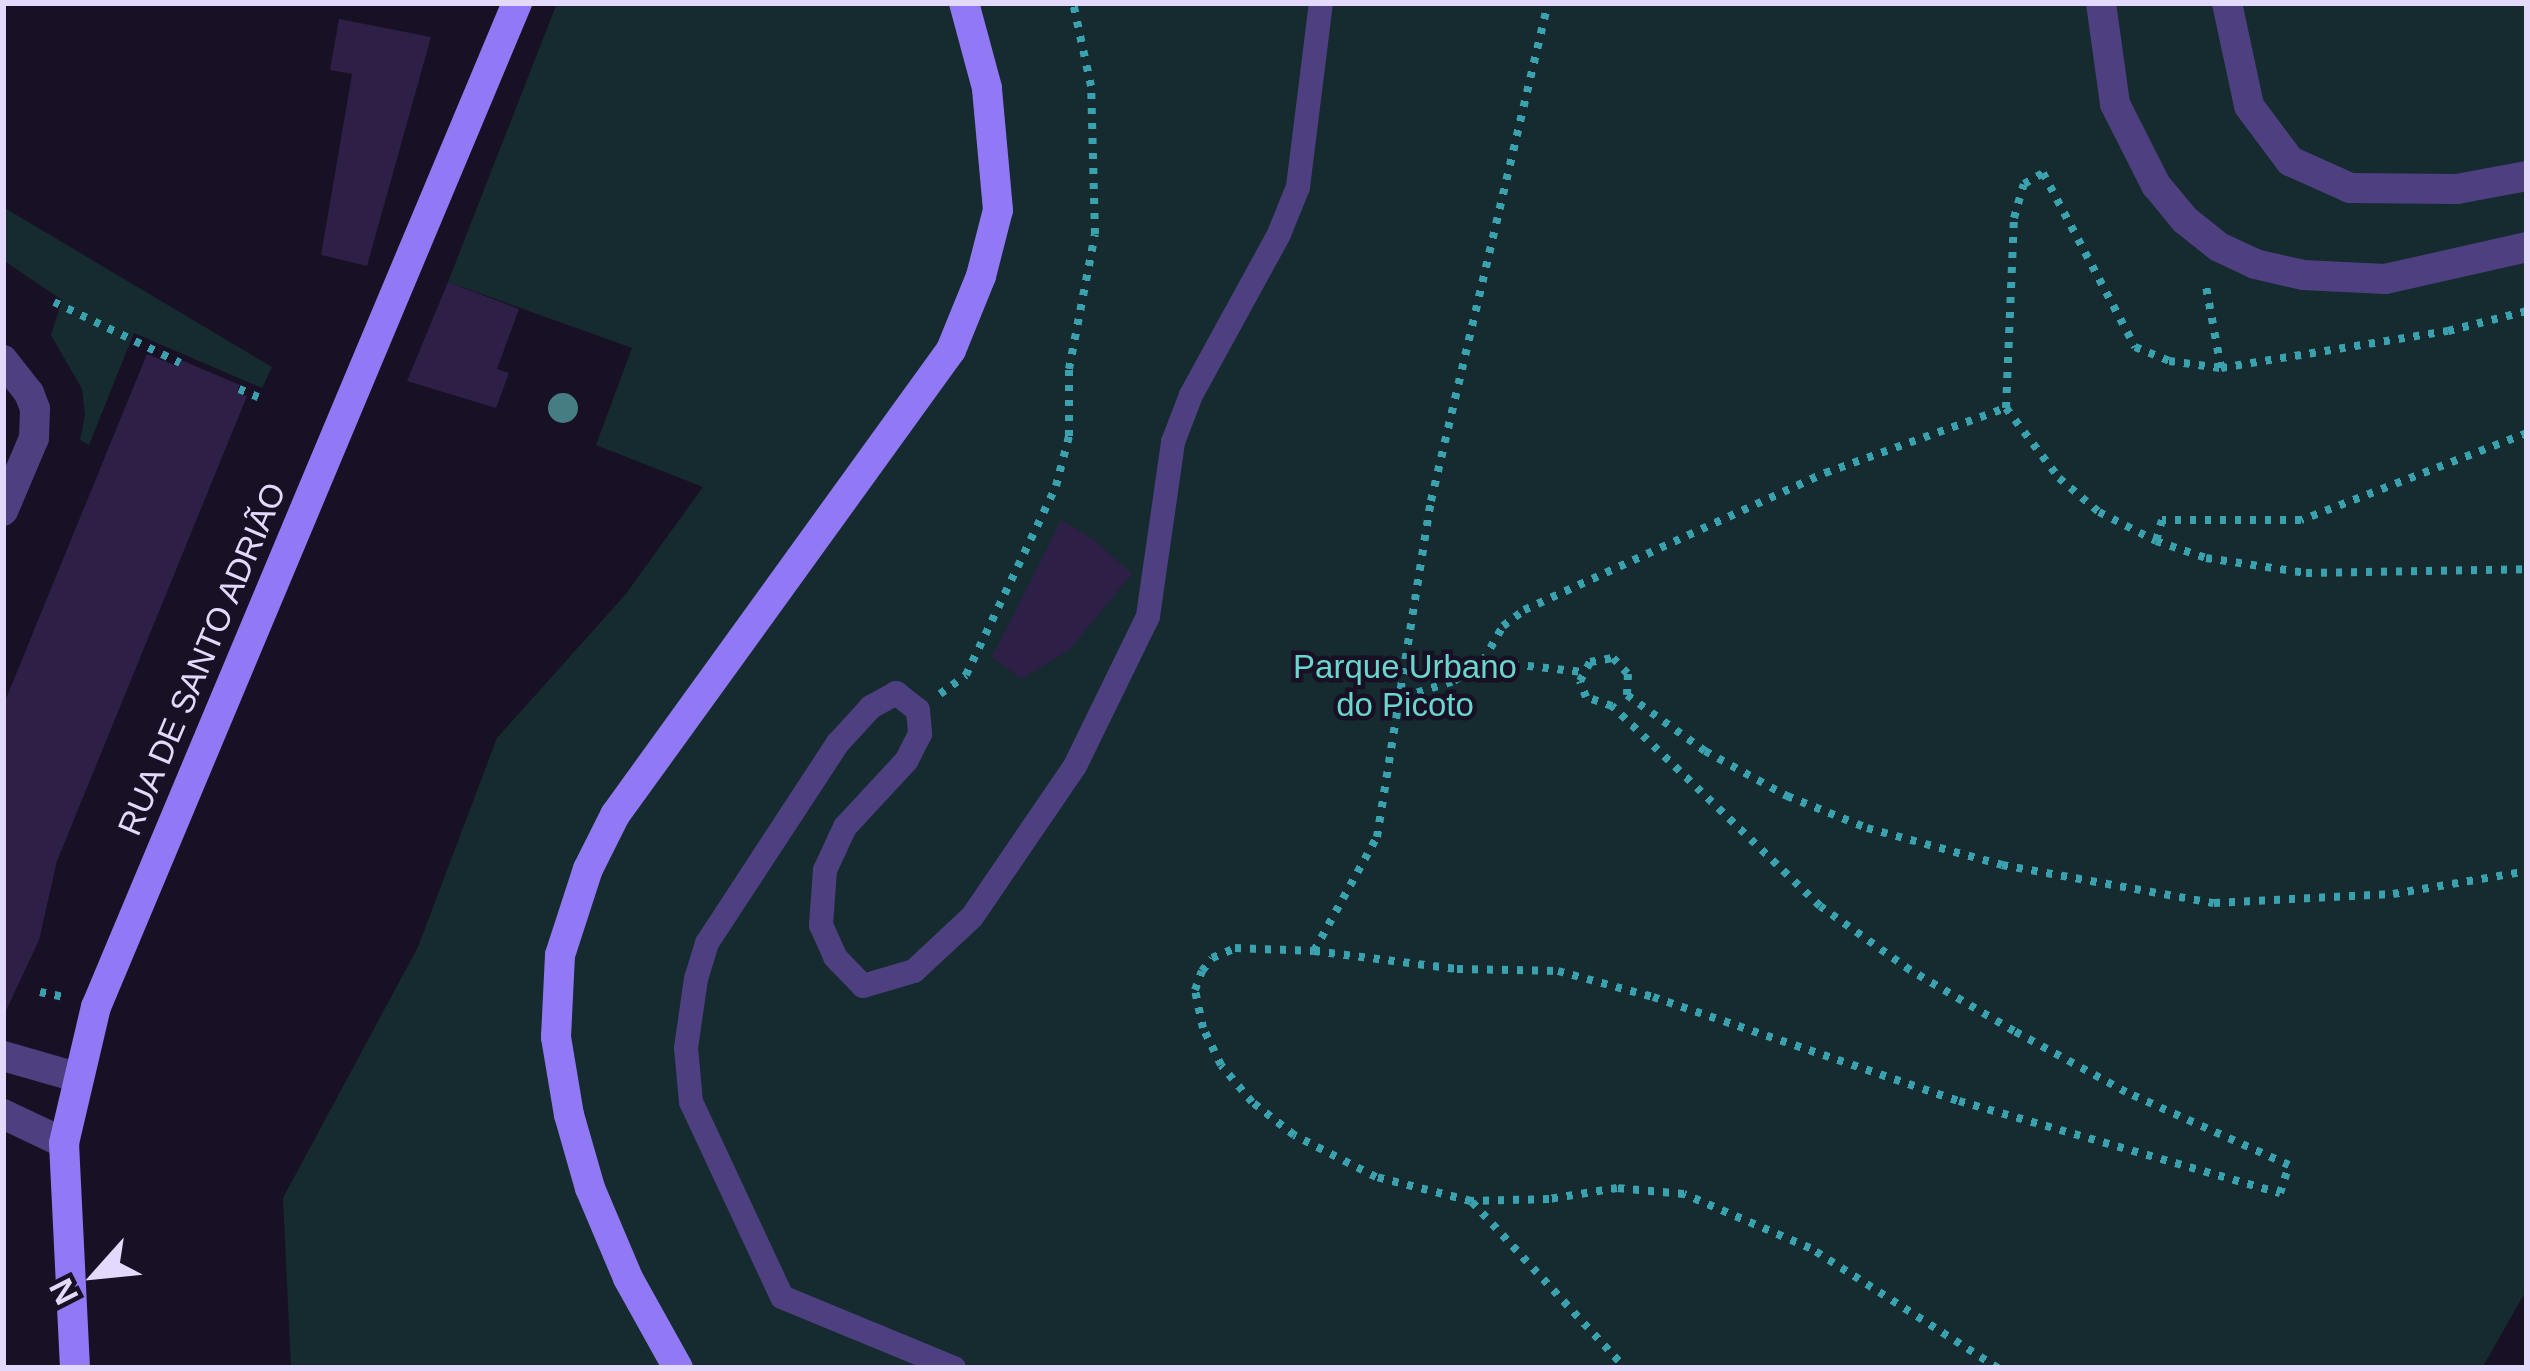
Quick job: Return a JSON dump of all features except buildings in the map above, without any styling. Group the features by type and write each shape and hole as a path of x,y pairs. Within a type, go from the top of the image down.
{"street":[{"name":"RUA DE SANTO ADRIÃO","path":"75,1368 64,1143 96,1006 517,3"},
{"path":"678,1368 628,1278 590,1188 569,1115 556,1037 560,955 588,869 615,815 951,350 981,276 998,210 987,88 964,3"},
{"path":"2101,3 2115,104 2156,185 2185,220 2219,247 2255,264 2303,275 2385,278 2527,247"},
{"path":"2227,3 2249,106 2290,161 2350,188 2457,189 2527,176"},
{"path":"3,360 29,393 34,438 3,511"},
{"path":"3,1056 76,1077"},
{"path":"3,1114 64,1143"}],"lane":[{"path":"954,1368 782,1297 702,1129 686,1072 696,979 707,944 736,896 838,743 871,707 896,693 918,710 920,734 907,760 845,827 825,870 821,925 835,957 863,986 914,971 972,917 1075,766 1148,616 1173,442 1191,395 1279,234 1298,187 1321,3"}],"path":[{"path":"918,710 966,675 1056,486 1069,436 1069,369 1095,234 1091,86 1073,3"},
{"path":"1314,951 1377,837 1431,501 1549,3"},
{"path":"2527,311 2448,331 2221,368 2169,361 2135,346 2043,173 2024,184 2014,218 2006,408 2060,478 2099,512 2156,542 2206,558 2306,573 2527,569"},
{"path":"2219,247 2204,278 2221,368"},
{"path":"54,302 180,363"},
{"path":"239,389 259,397"},
{"path":"1403,697 1454,680 1484,662 1503,626 1524,610 1825,472 2006,408"},
{"path":"2156,542 2162,520 2301,520 2527,433"},
{"path":"1998,1368 1810,1249 1684,1194 1617,1188 1549,1199 1471,1201 1438,1197 1376,1177 1294,1135 1252,1102 1221,1065 1203,1028 1195,990 1202,971 1212,958 1234,948 1314,951 1457,969 1558,971 1653,997 2001,1114 2281,1192 2289,1165 2126,1092 2014,1031 1910,970 1820,905 1612,706 1586,697 1582,672 1590,662 1613,658 1628,674 1627,694 1705,751 1787,796 1867,827 2002,865 2214,903 2393,894 2527,871"},
{"path":"1484,662 1582,672"},
{"path":"40,992 71,999"},
{"path":"1471,1201 1625,1368"}],"green space":[{"name":"Parque Urbano do Picoto","path":"557,3 2527,3 2527,1289 2482,1368 291,1368 283,1198 418,947 497,738 625,595 703,487 596,445 632,348 448,282"},
{"path":"3,207 272,367 262,388 134,333 89,445 80,440 85,415 82,389 51,335 62,300 3,260"}]}
